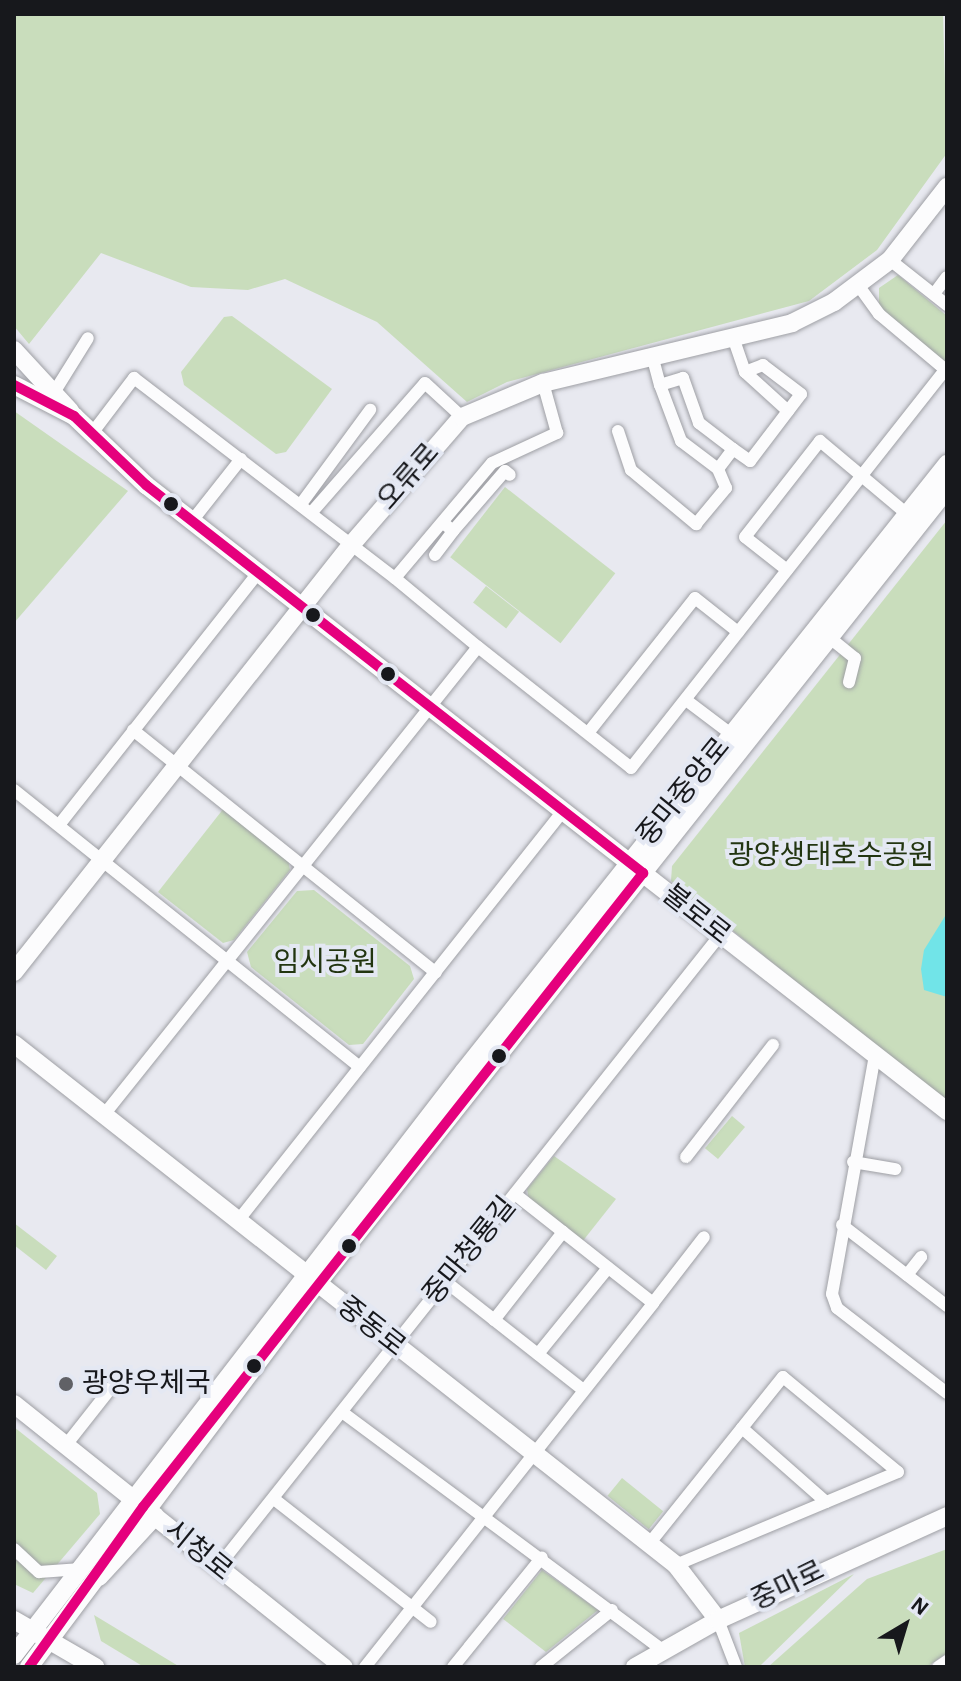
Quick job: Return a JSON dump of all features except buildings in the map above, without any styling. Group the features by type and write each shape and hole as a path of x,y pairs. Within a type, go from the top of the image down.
{"street":[{"name":"오류로","path":"14,972 351,545 462,417 543,383 653,359 792,323 858,285 890,260 947,187"},
{"path":"890,260 947,305"},
{"path":"934,294 947,277"},
{"path":"93,432 134,378 307,508 631,768 946,370 879,314 858,285"},
{"path":"55,391 88,338"},
{"path":"733,338 745,372 788,411"},
{"name":"불로로","path":"14,350 55,391 74,416 192,521 947,1111"},
{"path":"618,431 631,470 696,524 726,488 718,469 681,441 653,359"},
{"path":"660,385 683,378 699,423 750,461 801,394 763,365 745,372"},
{"path":"307,508 425,383 462,417"},
{"path":"395,578 492,463 557,433 543,383"},
{"name":"불로로","path":"14,385 74,416"},
{"path":"307,508 370,410"},
{"path":"787,570 745,537 820,441 907,514"},
{"path":"718,469 733,449"},
{"path":"192,521 241,459"},
{"name":"중마중앙로","path":"636,868 731,734 947,464"},
{"path":"435,555 505,471 510,475"},
{"name":"중마중앙로","path":"14,1655 41,1635 143,1507 311,1280 636,868 830,638 947,489"},
{"path":"441,521 453,531"},
{"path":"59,825 258,573"},
{"path":"588,733 695,598 738,632"},
{"path":"830,638 855,658 849,682"},
{"path":"103,1116 478,647"},
{"path":"686,700 731,734"},
{"path":"133,730 436,973"},
{"path":"14,790 360,1067"},
{"path":"237,1222 563,811"},
{"name":"중마청룡길","path":"218,1567 721,934"},
{"name":"중동로","path":"14,1044 676,1565 718,1620"},
{"path":"686,1157 773,1045"},
{"path":"875,1055 853,1162 832,1294 837,1308 944,1385"},
{"path":"853,1162 895,1169"},
{"path":"515,1194 653,1303"},
{"path":"842,1225 947,1306"},
{"path":"494,1320 563,1232"},
{"path":"365,1667 704,1237"},
{"path":"907,1275 921,1257"},
{"path":"538,1354 608,1268"},
{"path":"446,1282 583,1390"},
{"path":"649,1544 783,1377 898,1472 676,1565"},
{"path":"66,1445 115,1383"},
{"name":"시청로","path":"14,1404 344,1667"},
{"path":"342,1412 480,1521 506,1528 662,1650"},
{"path":"742,1428 826,1502"},
{"path":"274,1499 431,1622"},
{"path":"14,1549 39,1572 88,1575 143,1507"},
{"name":"중마로","path":"635,1667 718,1620 947,1516"},
{"path":"496,1540 506,1528"},
{"path":"453,1667 542,1557"},
{"path":"541,1667 612,1610"},
{"path":"14,1620 95,1667"},
{"path":"718,1620 736,1667"},
{"name":"중마중앙로","path":"29,1667 41,1635"},
{"path":"938,1667 947,1661"}],"green space":[{"path":"14,14 943,14 947,153 877,250 809,301 507,382 467,402 377,322 285,279 248,290 191,287 101,253 29,344 14,326"},
{"path":"898,275 947,316 947,368 879,306 879,288"},
{"path":"232,316 332,389 286,452 276,454 184,385 181,372 224,317"},
{"path":"14,411 128,491 14,623"},
{"path":"505,487 615,573 561,643 450,557"},
{"name":"광양생태호수공원","path":"947,520 947,1103 671,881 672,866"},
{"path":"486,586 519,612 506,628 473,603"},
{"path":"224,808 288,859 290,870 234,940 223,943 158,892"},
{"name":"임시공원","path":"314,890 410,966 414,979 363,1044 349,1045 251,967 247,952 297,891"},
{"path":"732,1116 745,1127 718,1159 705,1148"},
{"path":"554,1156 616,1199 582,1242 529,1200 527,1189"},
{"path":"14,1223 57,1256 46,1270 14,1245"},
{"path":"14,1427 97,1493 100,1514 33,1593 14,1584"},
{"path":"622,1478 663,1511 649,1529 608,1496"},
{"path":"947,1549 947,1653 927,1667 768,1667 867,1579"},
{"path":"542,1570 598,1610 546,1652 503,1619"},
{"path":"854,1574 759,1667 745,1667 739,1633"},
{"path":"94,1615 180,1667 144,1667 101,1641"}],"water":[{"path":"947,913 947,997 924,990 921,969 924,950"}],"transit line":[{"path":"14,385 74,416 146,485 643,873 143,1507 29,1667"}],"place":[{"name":"광양우체국","path":"66,1384"}]}
